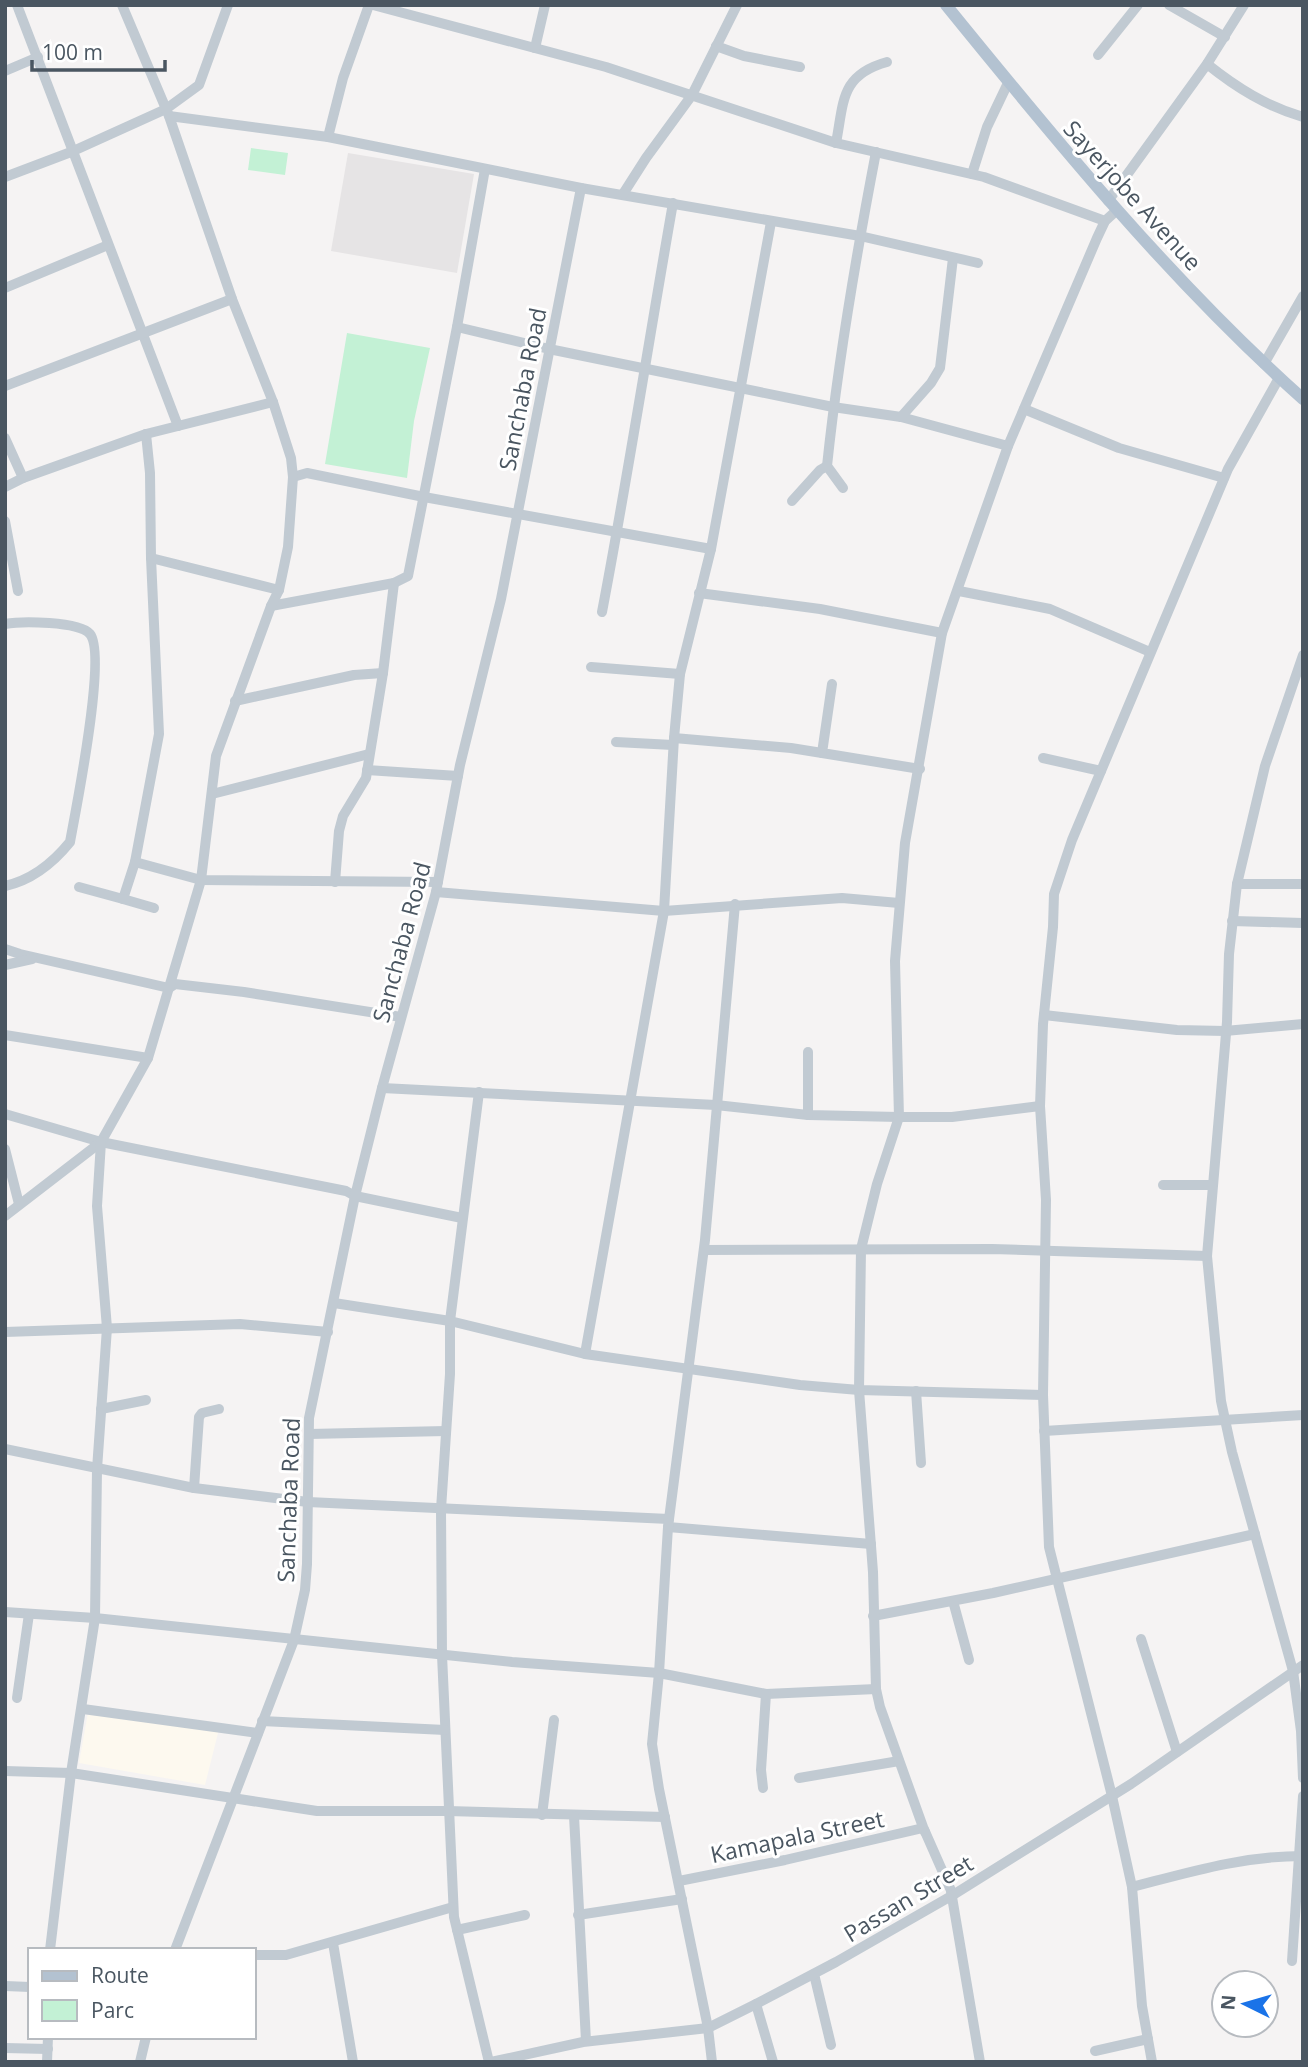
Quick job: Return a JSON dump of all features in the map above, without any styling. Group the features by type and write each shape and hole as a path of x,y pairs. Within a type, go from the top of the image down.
{"main road":[{"name":"Sayerjobe Avenue","path":"946,5 1112,206 1186,286 1303,399"}],"street":[{"path":"17,5 178,426"},
{"path":"5,1216 101,1142 148,1058 201,880 216,756 279,590 288,547 293,477 291,458 167,112 122,5"},
{"path":"5,177 167,112 199,85 228,5"},
{"path":"328,137 343,78 371,5 415,10 606,67 836,143 972,174 1105,221"},
{"path":"535,48 545,5"},
{"path":"623,194 692,95 737,5"},
{"path":"1098,55 1138,5"},
{"path":"1169,5 1225,37"},
{"path":"980,2062 953,1895 899,1761 876,1689 870,1544 859,1390 861,1250 877,1184 899,1118 895,961 905,843 942,633 1008,446 1112,206 1208,64 1244,5"},
{"path":"716,47 744,56 800,67"},
{"path":"5,71 37,57"},
{"path":"836,143 850,83 863,71 887,62"},
{"path":"1208,64 1238,88 1272,107 1303,117"},
{"path":"972,174 987,127 1009,83"},
{"path":"167,112 328,137 581,188 860,236 978,263"},
{"path":"842,488 827,466 833,407 876,152"},
{"path":"271,606 394,583 408,576 485,169"},
{"name":"Sanchaba Road","path":"175,1948 294,1640 305,1590 312,1400 355,1196 437,887 458,776 501,599 581,188"},
{"path":"602,612 673,203"},
{"path":"585,1354 664,911 673,742 680,674 711,549 771,222"},
{"path":"5,288 107,245"},
{"path":"901,417 931,383 940,368 953,258"},
{"path":"1264,364 1303,296"},
{"path":"5,386 232,299"},
{"path":"457,327 549,349 833,407 901,417 1008,446"},
{"path":"1152,2062 1142,2006 1132,1887 1112,1796 1049,1547 1043,1395 1046,1251 1040,1106 1044,1015 1054,894 1072,840 1224,478 1279,378"},
{"path":"5,487 146,434 273,402"},
{"path":"1024,409 1119,449 1224,478"},
{"path":"123,899 135,863 159,734 150,473 146,434"},
{"path":"5,438 23,478"},
{"path":"792,501 820,470 827,466"},
{"path":"293,477 307,473 711,549"},
{"path":"5,521 18,591"},
{"path":"151,558 279,590"},
{"path":"335,882 339,831 343,816 366,778 394,583"},
{"path":"959,591 1050,610 1150,652"},
{"path":"699,593 820,609 942,633"},
{"path":"5,624 19,621 77,626 89,632 95,645 95,669 94,697 70,842 55,861 19,883 5,886"},
{"path":"1303,655 1275,732 1237,884 1207,1256 1224,1418 1255,1534 1298,1668 1303,1778"},
{"path":"591,667 680,674"},
{"path":"235,701 354,675 383,673"},
{"path":"822,753 832,684"},
{"path":"616,742 791,748 920,769"},
{"path":"212,794 369,754"},
{"path":"1043,758 1101,771"},
{"path":"367,770 458,776"},
{"path":"135,863 201,880 437,887 664,911 842,898 899,903"},
{"path":"1237,884 1303,884"},
{"path":"79,887 154,908"},
{"path":"712,2062 708,2028 652,1744 668,1523 704,1250 735,904"},
{"path":"1232,921 1303,923"},
{"path":"5,949 169,988 175,984 244,992 401,1017"},
{"path":"5,965 35,958"},
{"path":"1044,1015 1177,1030 1225,1031 1303,1024"},
{"path":"5,1035 148,1058"},
{"path":"808,1052 808,1115"},
{"path":"382,1088 716,1105 808,1115 899,1118 952,1116 1040,1106"},
{"path":"479,1092 450,1321 450,1374 441,1509 442,1655 453,1907 490,2062"},
{"path":"5,1114 101,1142 346,1191 355,1196 462,1218"},
{"path":"50,1948 71,1773 95,1618 97,1469 107,1328 97,1206 101,1142"},
{"path":"5,1149 19,1204"},
{"path":"1163,1185 1212,1185"},
{"path":"704,1250 992,1249 1207,1256"},
{"path":"334,1303 450,1321 585,1354 800,1385 859,1390 1043,1395"},
{"path":"5,1332 240,1324 328,1332"},
{"path":"916,1391 921,1463"},
{"path":"101,1409 146,1400"},
{"path":"194,1488 199,1417 209,1410 219,1409"},
{"path":"1044,1431 1303,1415"},
{"path":"309,1434 446,1431"},
{"path":"5,1449 194,1488 309,1502 668,1523 870,1544"},
{"path":"873,1616 953,1601 1255,1534"},
{"path":"953,1601 969,1660"},
{"path":"5,1612 95,1618 512,1662 659,1673 766,1694 876,1689"},
{"path":"17,1698 29,1614"},
{"path":"1141,1639 1177,1752"},
{"name":"Passan Street","path":"490,2062 586,2041 708,2028 814,1974 953,1895 1112,1796 1298,1668"},
{"path":"763,1788 761,1770 766,1694"},
{"path":"83,1709 258,1733"},
{"path":"542,1815 554,1720"},
{"path":"262,1721 445,1730"},
{"path":"799,1778 899,1761"},
{"path":"5,1771 71,1773 317,1811 448,1811 665,1817"},
{"path":"1292,1961 1303,1796"},
{"path":"574,1816 586,2041"},
{"name":"Kamapala Street","path":"679,1881 923,1828 938,1861"},
{"path":"1132,1887 1238,1860 1262,1856 1301,1856"},
{"path":"578,1915 682,1899"},
{"path":"256,1955 286,1955 453,1907"},
{"path":"457,1930 525,1914"},
{"path":"333,1943 352,2062"},
{"path":"814,1974 831,2045"},
{"path":"5,1986 28,1987"},
{"path":"756,2004 773,2062"},
{"path":"47,2062 48,2039"},
{"path":"140,2062 146,2039"},
{"path":"1095,2051 1149,2039"},
{"path":"5,2048 48,2049"}],"shaded area":[{"path":"348,153 474,174 457,273 331,251"},
{"path":"89,1707 220,1725 205,1785 79,1763"}],"green space":[{"path":"251,148 288,153 285,175 248,170"},
{"path":"347,333 430,348 414,421 407,478 325,464"}]}
